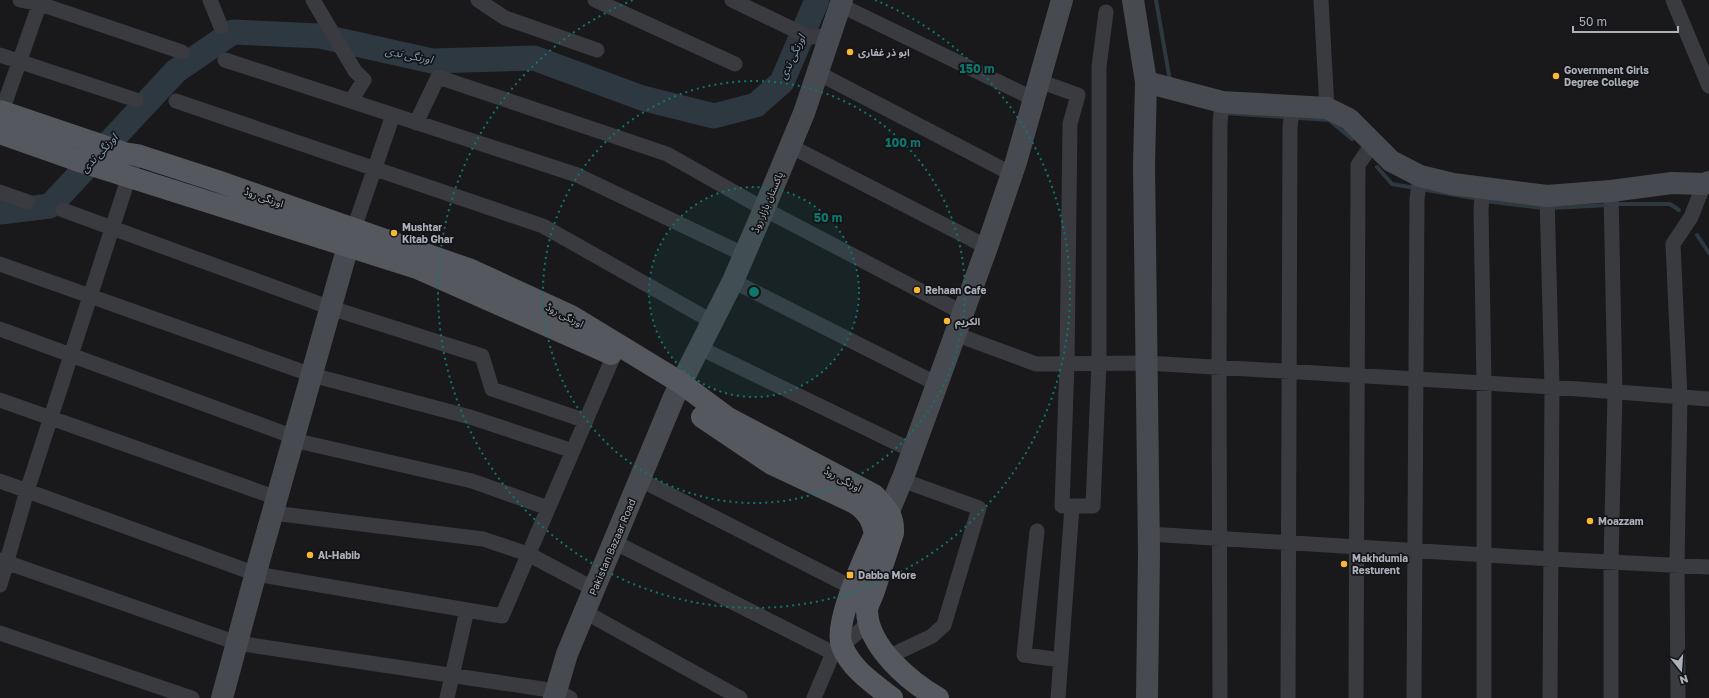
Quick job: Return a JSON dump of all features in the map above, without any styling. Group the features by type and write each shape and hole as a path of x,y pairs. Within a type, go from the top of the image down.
{"main road":[{"name":"اورنگی روڈ","path":"1,111 83,139 125,164"},
{"name":"اورنگی روڈ","path":"0,133 76,160 125,164 217,181 351,237 614,356 874,495 888,511 893,521 893,533 867,610 869,624 875,638 888,657 919,687 938,698"},
{"name":"اورنگی روڈ","path":"351,237 471,270 570,316 677,390 722,432 772,464 855,503 864,510 872,522 873,527"},
{"path":"873,527 875,534 853,588 841,624 837,649 860,672 892,698"}],"street":[{"path":"20,0 41,2 182,52"},
{"path":"210,0 221,27"},
{"path":"313,0 355,71 364,80 351,101"},
{"path":"478,0 505,18 597,50"},
{"path":"596,0 735,64"},
{"path":"732,0 792,29 819,37"},
{"path":"873,527 888,511 902,480 963,313 1012,174 1062,0"},
{"path":"1133,0 1146,82 1144,164 1149,534 1147,698"},
{"path":"1322,0 1327,108"},
{"path":"1673,0 1709,86"},
{"path":"1,111 41,2"},
{"path":"841,3 1037,90 1078,96 1070,124 1067,364 1062,506 1072,507 1093,506 1099,364 1099,67 1106,12"},
{"name":"پاکستان بازار روڈ","path":"677,390 713,322 764,209 804,114 818,73 819,37 841,3"},
{"path":"0,55 136,100"},
{"path":"225,60 576,176 744,255"},
{"path":"818,73 1012,174"},
{"path":"416,122 438,77 667,154 764,209 963,313"},
{"path":"1146,82 1221,111 1292,115 1327,108 1349,119 1419,187 1453,184 1482,197 1547,206 1610,201 1672,183 1707,188 1691,217 1673,244 1680,397 1677,565 1678,698"},
{"path":"176,101 543,226 713,322"},
{"path":"1220,698 1219,368 1221,111"},
{"path":"222,698 351,237 393,115"},
{"path":"1288,698 1289,372 1292,115"},
{"path":"1356,698 1358,165 1373,143"},
{"path":"790,146 987,246"},
{"path":"0,585 3,562 112,228 125,164"},
{"path":"1414,698 1415,380 1419,187"},
{"path":"0,192 28,202"},
{"path":"1482,197 1484,384 1484,698"},
{"path":"1610,201 1615,393 1611,562 1611,698"},
{"path":"1547,206 1552,387 1550,698"},
{"path":"63,210 331,308 482,356 492,389 586,421"},
{"path":"0,264 312,375 470,417 573,451"},
{"path":"732,281 937,384"},
{"path":"0,330 294,438 472,481 548,508"},
{"path":"955,334 1036,364 1146,363 1552,387 1709,399"},
{"path":"700,348 913,451"},
{"path":"0,481 256,574 502,616 614,356"},
{"name":"Pakistan Bazaar Road","path":"560,696 567,654 641,480 677,390"},
{"path":"0,400 275,505 483,539 528,554 594,590"},
{"path":"641,480 853,588"},
{"path":"888,657 932,636 944,625 979,508 902,480"},
{"path":"1058,698 1072,507"},
{"path":"1037,531 1024,654 1061,660"},
{"path":"1149,534 1551,559 1709,567"},
{"path":"614,542 837,649"},
{"path":"3,562 237,643 452,675 560,696"},
{"path":"447,698 467,610"},
{"path":"584,612 740,698"},
{"path":"814,698 837,649 869,624"},
{"path":"0,633 192,698"}],"waterway":[{"name":"اورنگی ندی","path":"0,212 50,206 176,71 233,32 320,36 432,61 534,58 642,98 714,116 756,105 782,82 817,0"},
{"path":"1156,0 1170,81"},
{"path":"1225,113 1329,120 1352,139"},
{"path":"1377,167 1392,184 1479,199"},
{"path":"1485,201 1544,208"},
{"path":"1615,204 1670,204 1679,210"},
{"path":"1551,208 1608,205"},
{"path":"1697,235 1709,253"}],"place":[{"name":"ابو ذر غفاری","path":"850,52"},
{"name":"Government Girls Degree College","path":"1556,76"},
{"name":"Mushtar Kitab Ghar","path":"394,233"},
{"name":"Rehaan Cafe","path":"917,290"},
{"name":"الکریم","path":"947,321"},
{"name":"Moazzam","path":"1590,521"},
{"name":"Al-Habib","path":"310,555"},
{"name":"Makhdumia Resturent","path":"1344,564"},
{"name":"Dabba More","path":"850,575"}]}
